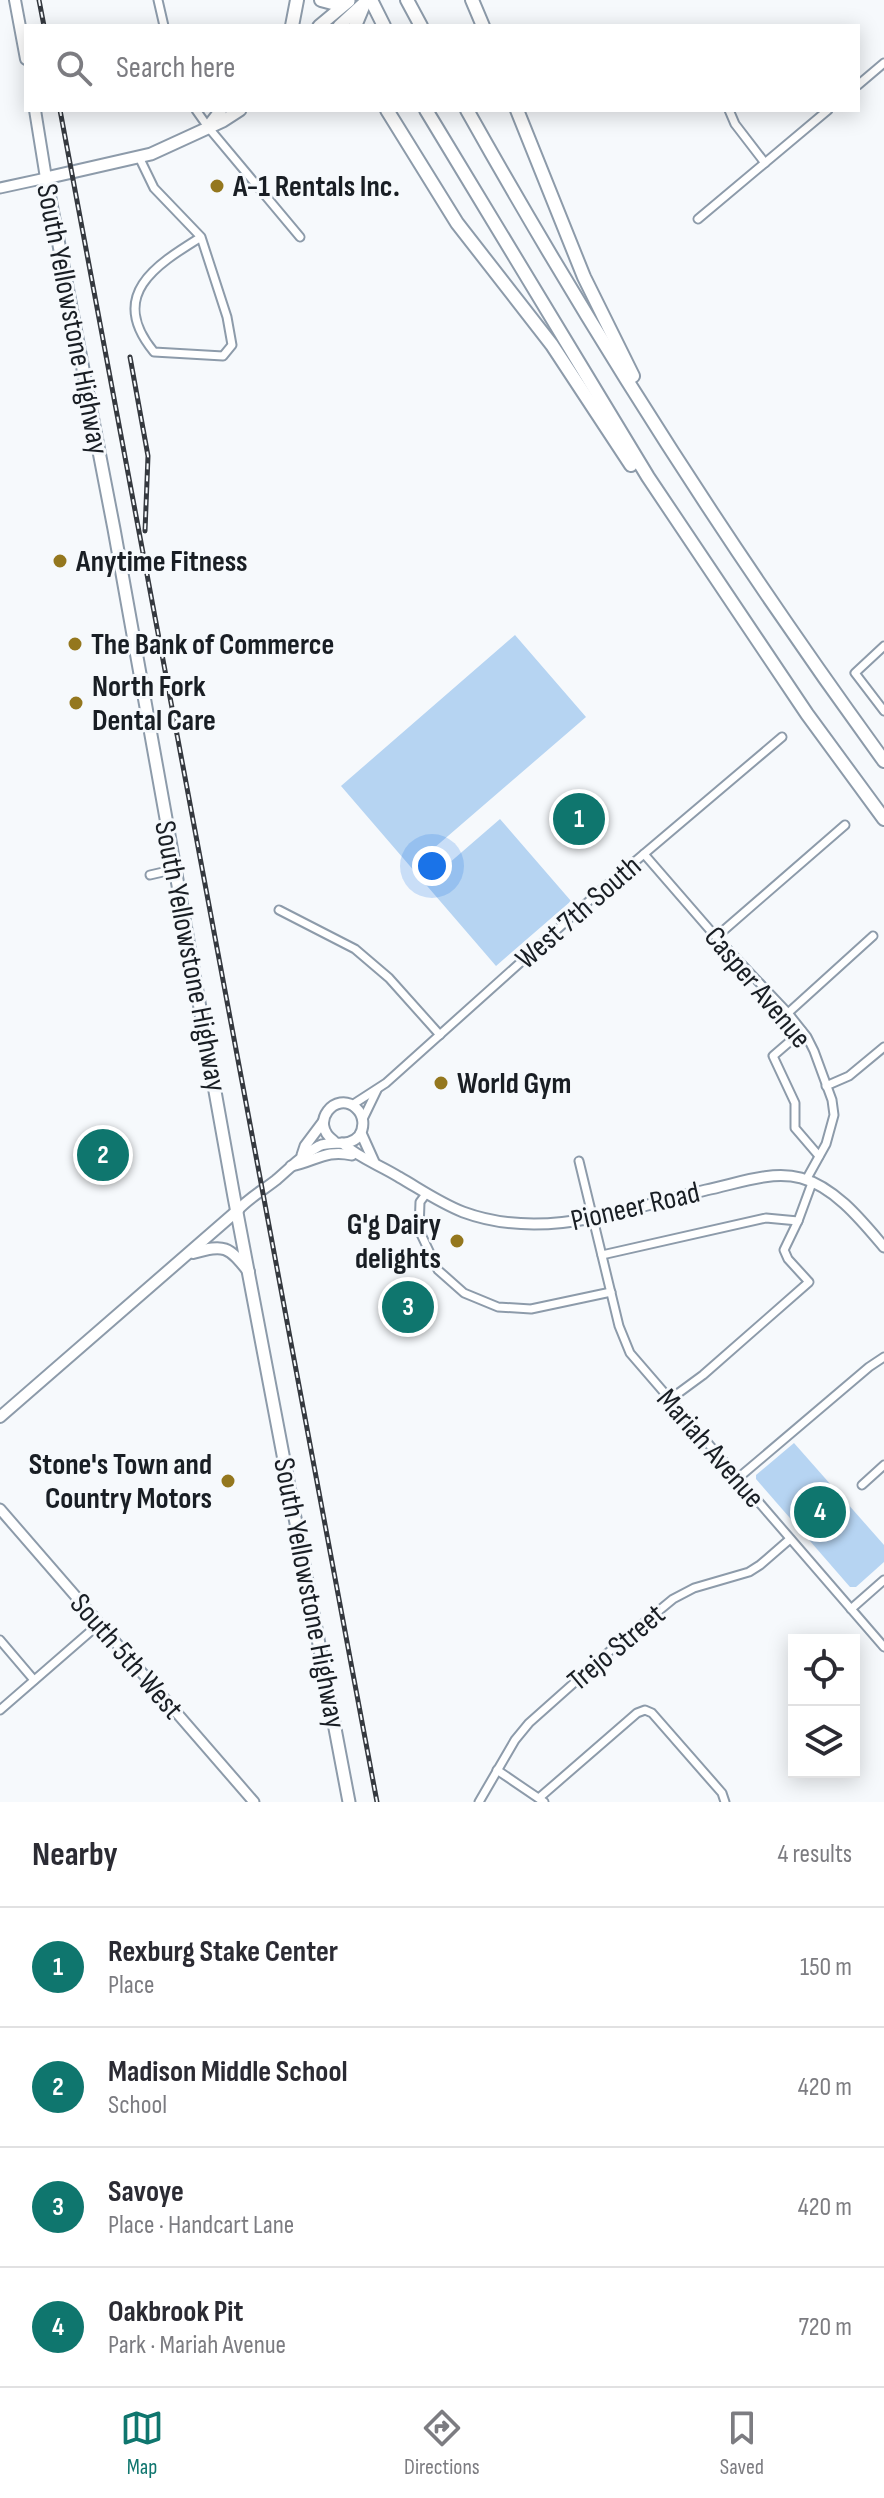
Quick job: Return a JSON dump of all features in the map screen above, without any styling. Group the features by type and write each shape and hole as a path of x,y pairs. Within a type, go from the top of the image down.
{"highway":[{"path":"292,24 297,0"},
{"path":"321,0 336,4 349,1"},
{"path":"407,0 420,24"},
{"path":"472,0 482,24"},
{"path":"356,24 368,1 383,24"},
{"path":"388,112 457,223 552,345 643,483 725,593"},
{"path":"427,112 648,477 807,714 884,819"},
{"path":"468,112 555,263 685,474 884,761"},
{"path":"518,112 584,277 685,474"}],"main road":[{"path":"15,0 24,48"},
{"path":"321,24 349,1"},
{"path":"341,24 368,1"},
{"name":"South Yellowstone Highway","path":"35,112 349,1802"},
{"path":"208,127 219,112"},
{"path":"46,178 139,157 181,142 236,112"},
{"path":"0,1417 238,1210"},
{"path":"187,1255 215,1247 224,1248 232,1251 250,1273"}],"street":[{"path":"158,0 164,24"},
{"path":"860,83 884,63"},
{"path":"197,112 300,237"},
{"path":"730,112 735,124 765,163"},
{"path":"698,219 826,112"},
{"path":"139,157 154,188 201,237 227,317 232,345 223,356 154,352 139,328 136,312 140,288 150,272 169,255 201,237"},
{"path":"0,188 46,178"},
{"path":"884,646 855,673 884,711"},
{"name":"West 7th South","path":"352,1105 377,1090 644,854 782,737"},
{"path":"716,937 845,825"},
{"name":"Casper Avenue","path":"644,854 802,1031 814,1051 832,1100 834,1115 809,1181 798,1221 784,1250 809,1282 669,1400"},
{"path":"150,875 176,869"},
{"path":"279,910 355,949 389,978 440,1035"},
{"path":"788,1013 873,936"},
{"path":"802,1031 773,1056 795,1103 795,1128 819,1156"},
{"path":"826,1086 849,1076 884,1047"},
{"name":"West 7th South","path":"363,1119 377,1090"},
{"path":"302,1155 331,1107 344,1103 352,1105 363,1119 361,1133 374,1162"},
{"path":"323,1122 325,1132 338,1142"},
{"path":"238,1210 249,1197 302,1155 338,1142 353,1141 361,1133"},
{"name":"Pioneer Road","path":"338,1142 356,1156 374,1162 426,1194 465,1213 498,1222 548,1225 593,1219 768,1176 787,1176 809,1181 830,1192 884,1247"},
{"path":"291,1166 335,1151 356,1156"},
{"name":"Mariah Avenue","path":"579,1161 619,1326 630,1353 884,1647"},
{"path":"426,1194 420,1202 419,1230 438,1270 464,1293 498,1307 531,1309 611,1292"},
{"path":"602,1255 766,1218 798,1221"},
{"path":"737,1479 857,1376 884,1357"},
{"path":"862,1485 884,1465"},
{"name":"South 5th West","path":"0,1509 254,1802"},
{"name":"Trejo Street","path":"479,1802 516,1738 529,1723 657,1611 694,1588 749,1572 790,1539"},
{"path":"851,1609 884,1580"},
{"path":"0,1710 99,1624"},
{"path":"0,1640 34,1680"},
{"path":"497,1770 541,1800 637,1713 645,1710 652,1713 722,1793 725,1802"}],"shaded area":[{"path":"515,635 586,717 419,861 433,877 500,819 571,901 496,966 341,786"},
{"path":"794,1443 884,1545 884,1562 856,1587 850,1587 756,1479 756,1475"}],"railway":[{"path":"39,0 44,24"},
{"path":"60,112 377,1802"},
{"path":"130,357 148,456 145,531"}],"place":[{"name":"A-1 Rentals Inc.","path":"217,186"},
{"name":"Anytime Fitness","path":"60,561"},
{"name":"The Bank of Commerce","path":"75,644"},
{"name":"North Fork Dental Care","path":"76,703"},
{"name":"Rexburg Stake Center","path":"579,819"},
{"name":"World Gym","path":"441,1083"},
{"name":"Madison Middle School","path":"103,1155"},
{"name":"G'g Dairy delights","path":"457,1241"},
{"name":"Savoye","path":"408,1307"},
{"name":"Stone's Town and Country Motors","path":"228,1481"},
{"name":"Oakbrook Pit","path":"820,1512"}]}
